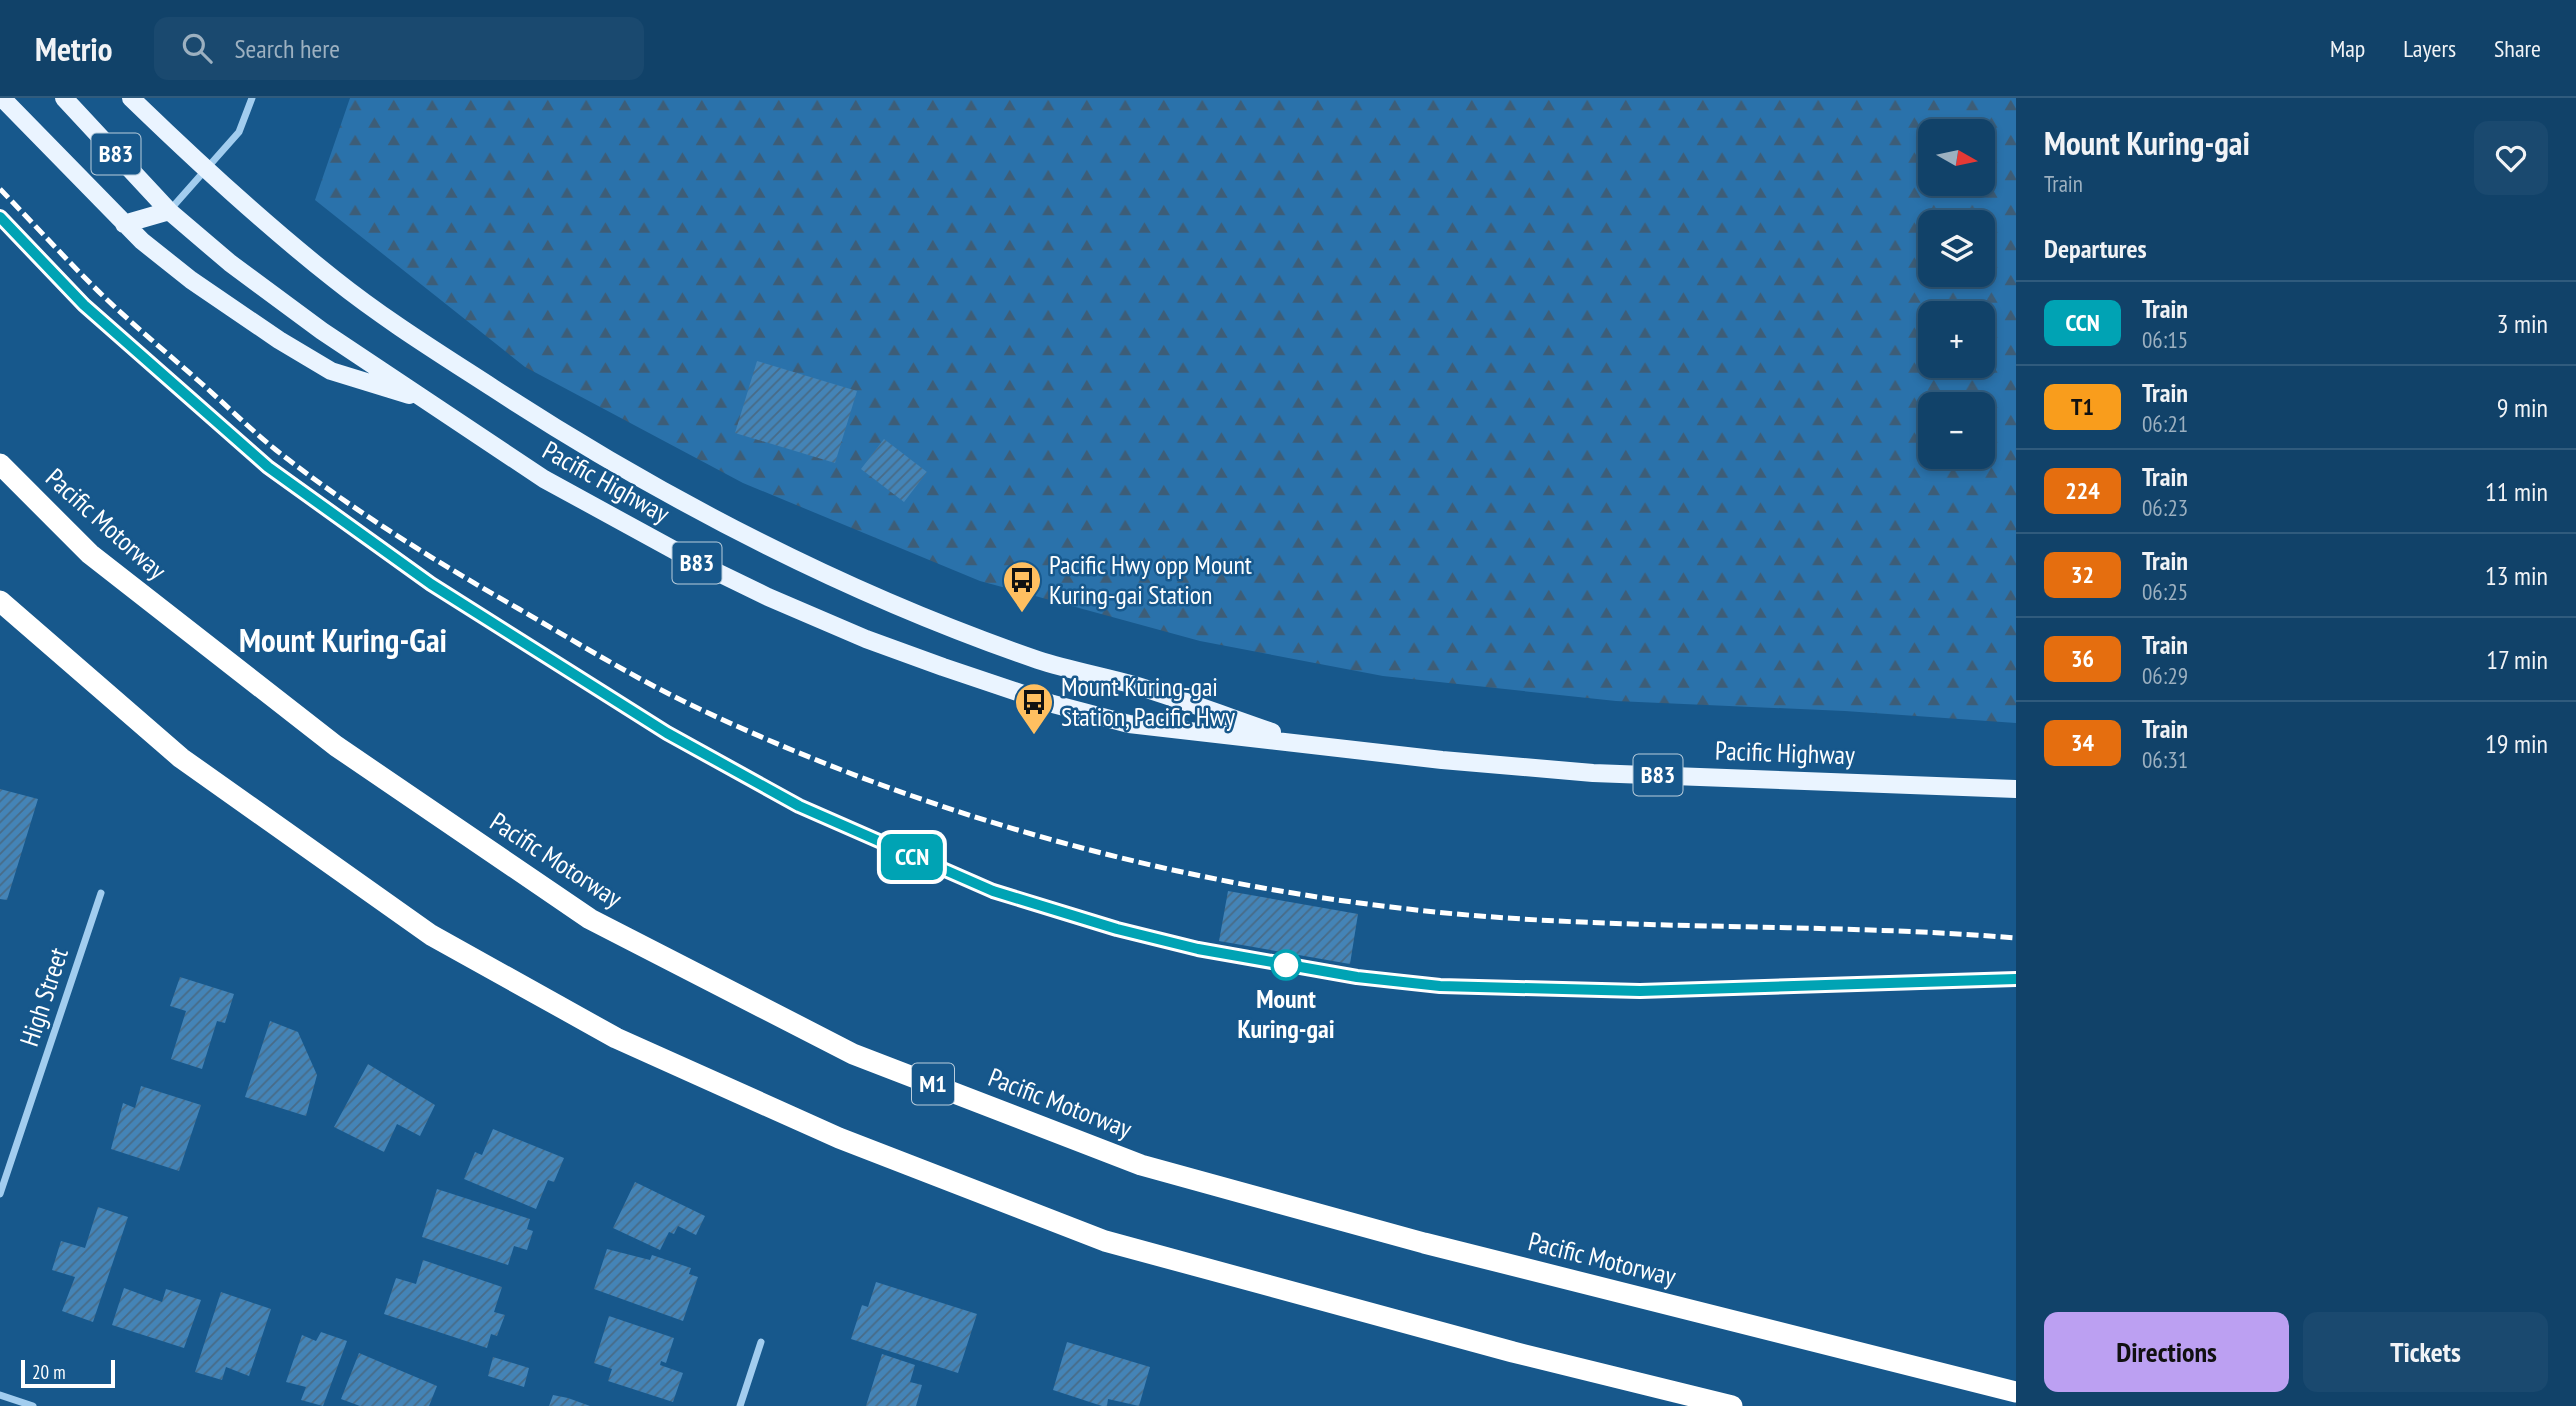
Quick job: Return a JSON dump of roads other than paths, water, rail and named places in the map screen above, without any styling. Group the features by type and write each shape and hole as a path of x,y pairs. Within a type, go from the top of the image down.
{"highway":[{"name":"Pacific Motorway","path":"0,464 90,554 336,746 590,919 853,1054 1141,1165 1424,1243 2016,1392"},
{"path":"0,601 181,758 431,935 616,1038 839,1138 1105,1241 1513,1352 1732,1406"}],"main road":[{"path":"2,98 124,224 228,307 331,372 429,402"},
{"name":"Pacific Highway","path":"64,98 169,211 230,263 322,331 544,479 683,555 866,639 1053,704 1129,724 1442,760 1593,773 2016,789"},
{"name":"Pacific Highway","path":"131,98 207,170 337,281 419,340 575,441 692,508 847,582 1027,656 1134,685 1302,742"},
{"path":"124,224 169,211"}],"street":[{"path":"169,211 239,132 252,98"},
{"name":"High Street","path":"0,1194 101,892"},
{"path":"740,1406 761,1342"},
{"path":"0,1395 33,1406"}],"railway":[{"path":"0,189 106,299 257,434 364,514 456,572 643,680 769,740 854,775 941,806 1119,857 1209,878 1391,907 1469,915 1625,924 1860,930 2016,938"},
{"path":"0,217 84,305 268,467 431,584 667,733 799,806 993,891 1117,929 1198,949 1357,977 1440,986 1640,991 2016,979"}],"train":[{"name":"CCN","path":"0,217 84,305 268,467 431,584 667,733 799,806 993,891 1117,929 1198,949 1357,977 1440,986 1640,991 2016,979"}],"place":[{"name":"Pacific Hwy opp Mount Kuring-gai Station","path":"1022,614"},
{"name":"Mount Kuring-gai Station, Pacific Hwy","path":"1034,736"},
{"name":"Mount Kuring-gai","path":"1286,965"}],"district":[{"name":"Mount Kuring-Gai","path":"343,640"}]}
